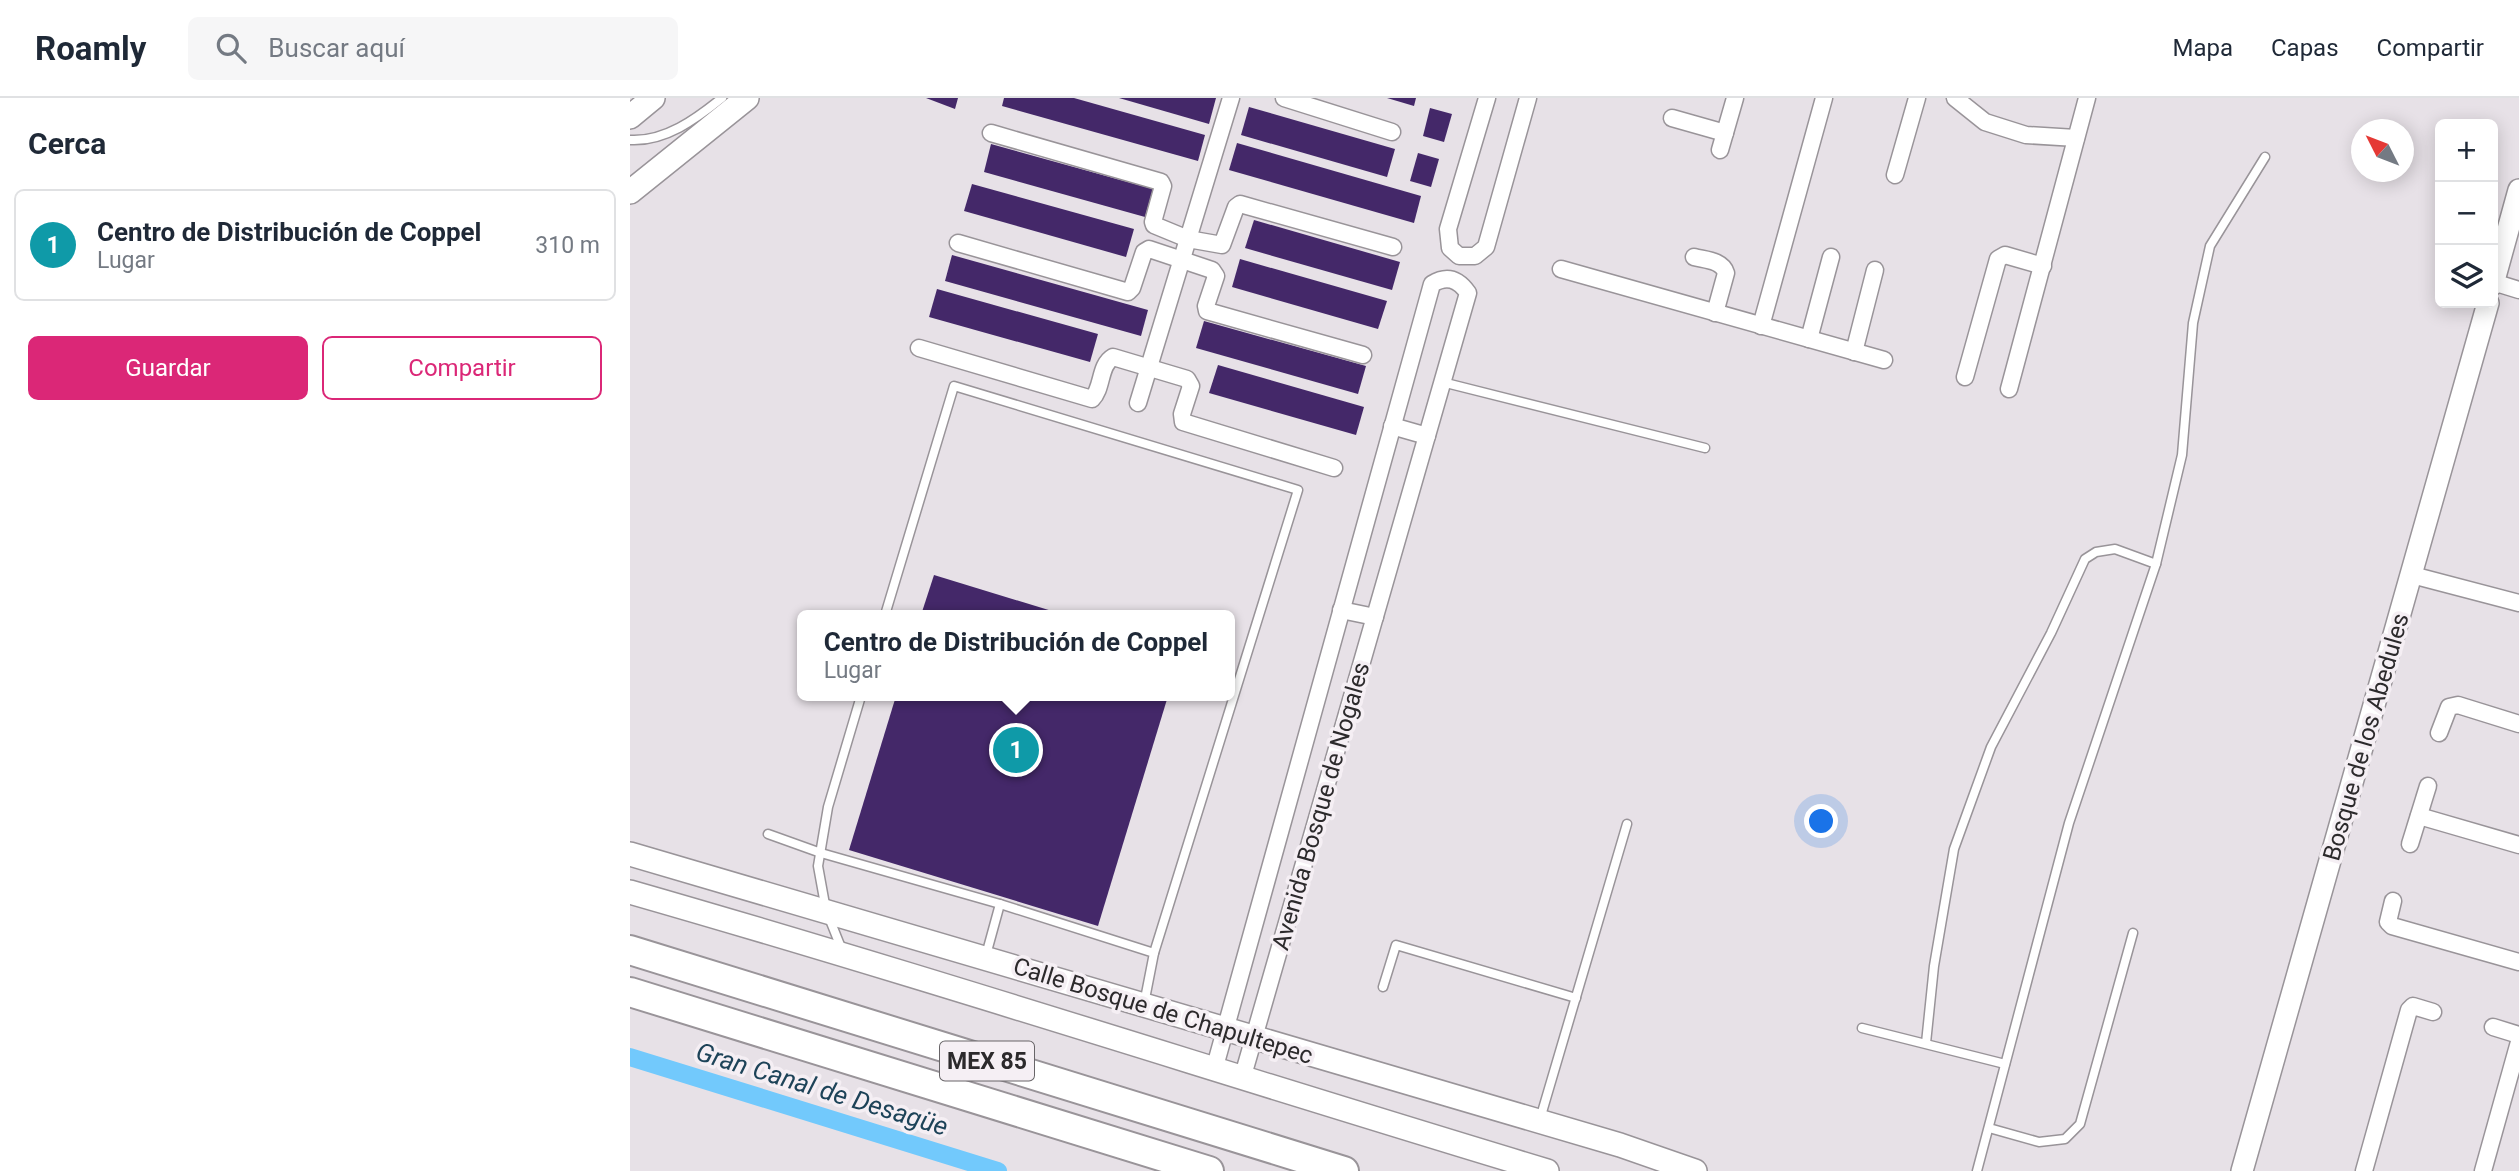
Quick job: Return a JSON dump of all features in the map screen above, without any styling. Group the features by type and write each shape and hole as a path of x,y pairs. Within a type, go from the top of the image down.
{"highway":[{"name":"MEX 85","path":"630,950 1344,1171"},
{"name":"MEX 85","path":"630,992 1209,1171"}],"main road":[{"path":"630,117 653,98"},
{"path":"630,192 747,98"},
{"name":"Calle Bosque de Chapultepec","path":"630,854 1620,1145 1695,1171"},
{"name":"Calle Bosque de Chapultepec","path":"630,892 843,953 1242,1079 1547,1171"}],"street":[{"path":"1138,403 1231,98"},
{"path":"1284,98 1392,131"},
{"path":"1487,98 1448,229 1450,248 1459,256 1475,256 1486,247 1528,98"},
{"path":"1720,150 1735,98"},
{"path":"1761,326 1824,98"},
{"path":"1895,174 1917,98"},
{"path":"1955,98 1985,122 2026,135 2076,138"},
{"path":"2009,389 2087,98"},
{"path":"1672,118 1725,133"},
{"path":"991,133 1161,182 1163,186 1154,225 1188,239 1222,245 1236,207 1240,204 1393,247"},
{"path":"2498,265 2519,190"},
{"path":"958,243 1128,292 1132,288 1146,250 1181,259 1212,270 1216,276 1206,306 1207,311 1363,355"},
{"path":"1965,377 1998,259 2005,255 2043,266"},
{"path":"1694,257 1720,264 1726,273 1715,313"},
{"path":"1809,339 1831,257"},
{"path":"1561,269 1884,360"},
{"path":"1854,352 1875,270"},
{"name":"Avenida Bosque de Nogales","path":"1213,1069 1432,284 1442,278 1452,278 1468,293 1242,1079"},
{"path":"2498,284 2519,290"},
{"name":"Bosque de los Abedules","path":"2242,1171 2487,308"},
{"path":"919,348 1092,399 1097,394 1110,358 1149,367 1190,382 1181,419 1183,422 1334,468"},
{"path":"1392,426 1427,436"},
{"path":"2412,575 2519,603"},
{"path":"1341,610 1375,617"},
{"path":"2439,733 2449,707 2458,705 2519,724"},
{"path":"2410,844 2428,786"},
{"path":"2418,816 2519,845"},
{"path":"2393,901 2388,922 2392,926 2519,962"},
{"path":"1237,986 1267,995"},
{"path":"2364,1171 2409,1010 2418,1006 2433,1012"},
{"path":"2493,1027 2519,1035"},
{"path":"2483,1171 2519,1042"}],"lane":[{"path":"630,140 667,134 722,98"},
{"path":"1977,1171 2069,823 2156,564 2182,455 2193,323 2210,246 2265,158"},
{"path":"1443,382 1705,448"},
{"path":"887,610 954,386 1298,490 1235,693"},
{"path":"1926,1043 1934,966 1954,849 1991,747 2051,633 2085,559 2096,552 2115,550 2156,564"},
{"path":"843,953 825,910 818,866 828,807 860,701"},
{"path":"1144,1006 1154,953 1232,701"},
{"path":"1539,1122 1627,824"},
{"path":"768,834 821,853 1000,904 1154,953"},
{"path":"985,958 1000,904"},
{"path":"1989,1128 2039,1142 2065,1139 2080,1124 2133,933"},
{"path":"1383,986 1396,945 1576,998"},
{"path":"1862,1028 2006,1064"}],"building":[{"path":"926,98 958,98 955,109"},
{"path":"1004,98 1074,98 1205,135 1198,161 1002,106"},
{"path":"1119,98 1216,98 1209,124"},
{"path":"1387,98 1416,98 1414,106"},
{"path":"1249,107 1395,149 1387,177 1241,135"},
{"path":"1430,108 1452,114 1444,142 1423,136"},
{"path":"1237,143 1421,196 1414,223 1229,170"},
{"path":"991,144 1153,189 1145,217 984,172"},
{"path":"1418,153 1439,159 1431,187 1410,181"},
{"path":"972,184 1134,229 1126,257 964,211"},
{"path":"1254,220 1400,262 1392,290 1245,248"},
{"path":"952,255 1148,310 1141,336 945,281"},
{"path":"1240,259 1387,301 1378,329 1232,287"},
{"path":"937,289 1098,334 1090,362 929,317"},
{"path":"1204,321 1366,366 1358,394 1196,348"},
{"path":"1218,365 1364,407 1356,435 1209,393"},
{"path":"934,575 1049,610 923,610"},
{"path":"894,701 1166,701 1098,926 849,850"}],"waterway":[{"name":"Gran Canal de Desagüe","path":"630,1057 998,1171"}],"place":[{"name":"Centro de Distribución de Coppel","path":"1016,750"}]}
